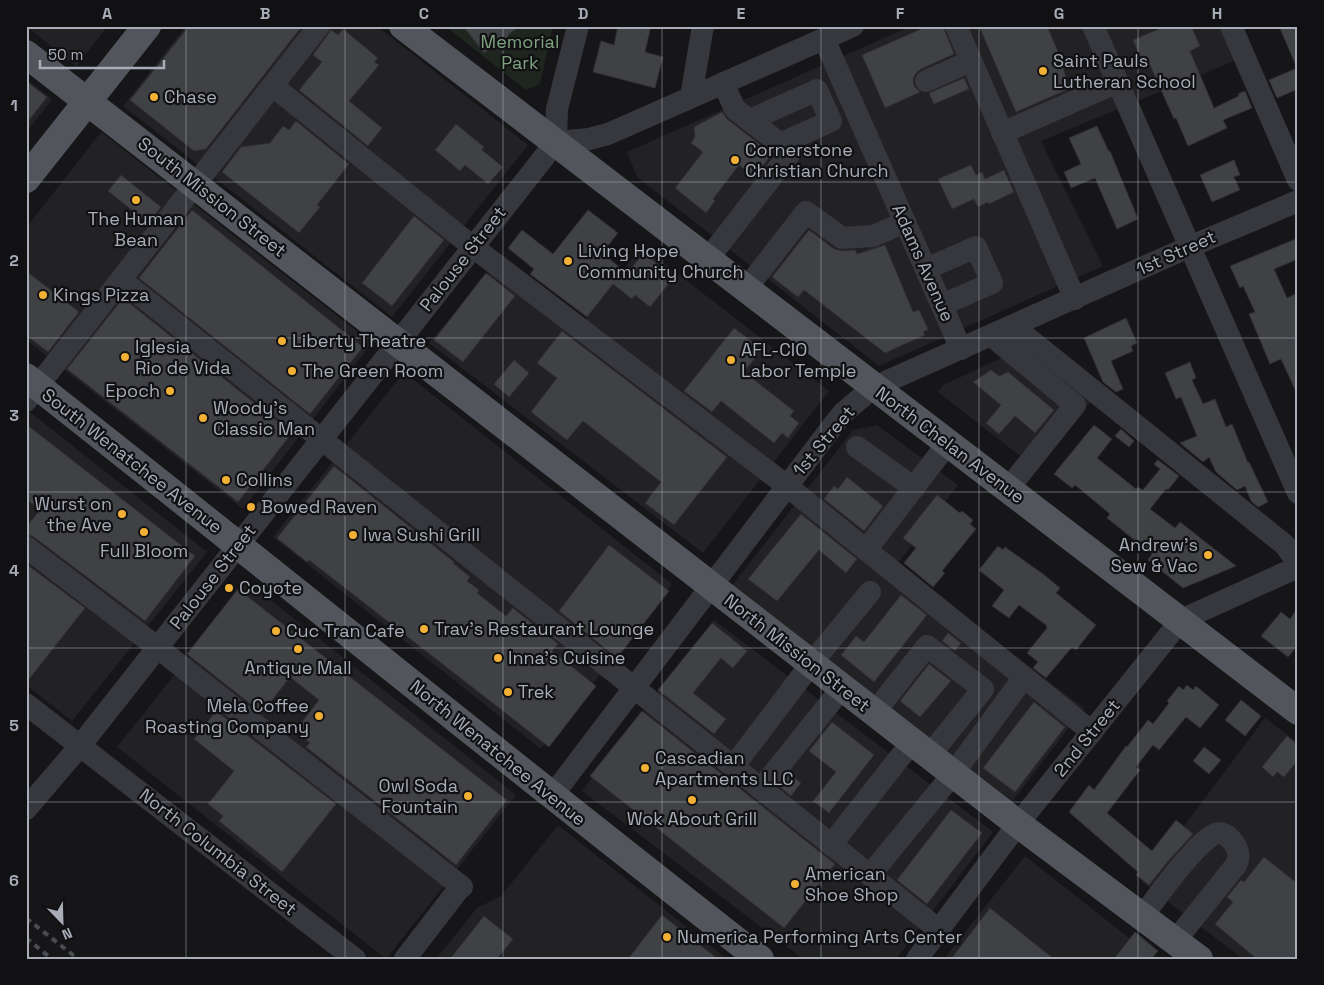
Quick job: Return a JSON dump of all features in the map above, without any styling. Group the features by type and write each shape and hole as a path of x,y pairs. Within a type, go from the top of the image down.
{"main road":[{"path":"26,180 147,26"},
{"name":"North Chelan Avenue","path":"403,26 1298,711"},
{"name":"South Mission Street","path":"26,54 398,342"},
{"name":"North Mission Street","path":"398,342 953,774 1199,959"},
{"name":"South Wenatchee Avenue","path":"30,388 239,545"},
{"name":"North Wenatchee Avenue","path":"239,545 552,796 760,959"}],"street":[{"path":"30,388 121,280 319,26"},
{"path":"578,26 557,109 556,142 600,137 724,83 826,33 852,26"},
{"path":"691,98 703,26"},
{"path":"956,26 1074,299"},
{"path":"1093,26 1298,493"},
{"path":"1230,26 1298,180"},
{"name":"Adams Avenue","path":"826,33 905,222 962,350"},
{"path":"926,81 971,62"},
{"path":"1002,133 1118,82"},
{"path":"708,259 791,152 735,109 724,83"},
{"path":"273,86 473,247 787,486 1092,732"},
{"path":"750,120 818,90 831,121 780,144"},
{"name":"Palouse Street","path":"26,809 80,746 158,648 556,142"},
{"name":"1st Street","path":"552,796 843,413 874,388 1189,247 1298,201"},
{"path":"746,289 806,212 842,238 873,236 905,222"},
{"path":"926,269 976,247 992,283 942,305"},
{"path":"121,280 939,930"},
{"path":"1014,326 1285,545 1298,565"},
{"path":"992,336 1075,405 1008,489"},
{"path":"866,550 948,444"},
{"path":"857,446 914,488"},
{"path":"26,547 158,648 460,888 405,959"},
{"name":"2nd Street","path":"917,959 1018,824 1181,620 1298,565"},
{"path":"733,767 811,664 870,592"},
{"path":"831,845 921,749 983,689 927,646 874,713"},
{"path":"870,875 953,774 1024,677"},
{"path":"761,789 842,688"},
{"name":"North Columbia Street","path":"26,704 355,959"},
{"path":"1142,917 1189,856 1208,837 1219,833 1226,835 1233,841 1238,851 1239,859 1175,941"}],"shaded area":[{"path":"26,26 108,26 76,66"},
{"path":"186,26 377,26 528,145 392,317 123,106"},
{"path":"911,26 1239,26 1251,54 1041,141 1103,266 879,366 637,177 627,152"},
{"path":"26,79 52,99 26,133"},
{"path":"101,132 372,343 243,509 26,340 26,228"},
{"path":"642,246 829,391 703,553 429,343 502,258 584,321"},
{"path":"1028,346 1094,397 1037,469 938,392 943,385"},
{"path":"404,372 672,584 541,749 273,537"},
{"path":"26,409 207,552 72,721 26,685"},
{"path":"877,425 958,485 896,566 1084,708 1011,803 731,587 853,430"},
{"path":"248,582 516,795 386,959 117,747"},
{"path":"714,620 993,832 896,959 803,959 582,791"},
{"path":"1265,718 1298,743 1298,959 1243,959 1142,882"},
{"path":"558,825 727,959 436,959 477,908 501,896"},
{"path":"1025,856 1156,959 944,959"}],"green space":[{"name":"Memorial Park","path":"445,26 553,26 540,84 526,90"}],"building":[{"path":"189,26 302,26 206,149 194,151 130,100"},
{"path":"463,26 520,26 508,35 510,39 497,48 495,45 484,53"},
{"path":"618,26 651,26 645,52 663,57 655,88 593,72 601,41 614,45"},
{"path":"928,26 943,26 954,54 916,73 913,79 914,86 920,92 885,108 862,55"},
{"name":"Saint Pauls Lutheran School","path":"979,26 1047,26 1065,68 1063,69 1071,88 1016,112"},
{"path":"1166,26 1191,26 1200,46 1190,51 1214,108 1245,91 1252,108 1223,120 1227,128 1188,146 1150,65 1145,67 1133,40"},
{"path":"1279,26 1298,26 1298,89 1277,98 1269,80 1297,68"},
{"path":"343,29 378,58 374,62 379,65 349,101 382,128 368,146 299,90 322,62 313,55 331,30 338,35"},
{"path":"964,78 969,89 934,104 929,93"},
{"path":"26,81 47,97 26,124"},
{"name":"Cornerstone Christian Church","path":"722,112 727,119 772,154 754,177 739,165 713,199 715,201 706,213 675,188 703,152 691,143 695,137 694,127"},
{"path":"296,121 349,164 317,205 320,207 299,233 222,172 241,147 270,143 283,126 289,130"},
{"path":"456,124 484,147 482,150 503,167 488,184 465,165 460,171 435,150"},
{"path":"1097,126 1110,151 1138,219 1117,229 1095,178 1071,188 1064,172 1081,164 1069,138"},
{"path":"1234,160 1240,175 1234,177 1240,190 1212,202 1200,175"},
{"path":"971,165 976,175 982,172 985,179 1004,170 1014,192 989,204 988,202 978,207 974,199 952,209 938,179"},
{"path":"121,175 161,207 148,223 108,191"},
{"name":"Liberty Theatre","path":"192,210 363,347 310,414 139,278"},
{"name":"Living Hope Community Church","path":"588,210 618,233 602,253 627,273 644,253 674,277 650,307 635,295 632,299 613,284 587,317 530,274 534,269 508,248 522,230 553,254"},
{"path":"414,216 444,240 392,306 362,283"},
{"path":"809,230 834,249 843,251 855,250 857,254 885,245 913,312 919,310 928,329 923,332 925,335 885,353 804,290 798,297 772,277"},
{"path":"1298,238 1298,259 1274,269 1287,298 1298,293 1298,396 1281,359 1270,364 1249,314 1255,312 1243,286 1240,288 1230,266"},
{"path":"26,271 79,312 48,352 26,335"},
{"path":"486,273 515,296 463,362 434,340"},
{"path":"123,298 292,433 238,502 67,369"},
{"path":"1126,318 1137,343 1131,346 1133,351 1111,361 1123,389 1116,392 1103,382 1084,338"},
{"path":"734,328 762,349 744,372 794,411 790,416 799,423 788,438 782,433 774,443 721,401 712,412 684,391"},
{"path":"562,331 727,457 674,525 645,503 661,482 583,421 567,440 531,412 557,378 537,363"},
{"path":"514,360 529,373 509,397 494,384"},
{"path":"1190,362 1196,378 1192,380 1203,404 1215,399 1226,427 1232,424 1248,463 1268,502 1258,507 1251,501 1245,486 1237,490 1216,472 1209,457 1203,462 1180,443 1197,436 1181,397 1176,399 1165,373"},
{"path":"991,370 999,376 1008,372 1054,410 1035,433 1015,416 999,434 986,423 1001,405 973,382"},
{"path":"26,424 195,556 145,621 34,537 26,534 26,527 40,510 26,499"},
{"path":"1094,425 1112,439 1097,458 1136,489 1138,487 1143,490 1160,469 1154,464 1158,460 1179,476 1150,509 1175,528 1180,522 1236,566 1183,588 1148,560 1152,554 1107,518 1110,514 1075,485 1072,488 1054,474"},
{"path":"1121,429 1134,441 1129,447 1115,436"},
{"path":"334,466 454,562 470,577 467,581 479,590 477,593 506,616 513,608 558,644 552,651 596,686 549,747 309,560 307,562 277,538"},
{"path":"847,477 883,506 864,531 824,499 834,486 838,489"},
{"path":"937,495 960,513 962,511 973,520 970,524 976,529 942,571 945,573 933,587 904,563 916,548 903,538"},
{"path":"801,514 857,559 846,573 819,550 777,601 748,579"},
{"path":"609,545 669,591 617,658 559,611"},
{"path":"998,546 1003,550 1005,547 1043,574 1060,588 1056,593 1096,625 1076,650 1072,647 1046,678 1033,668 1038,662 1027,653 1047,628 1046,625 1019,605 1009,618 992,606 1004,590 979,570"},
{"path":"26,564 85,608 26,683"},
{"path":"238,589 507,800 456,865 306,747 310,743 295,731 319,700 290,677 262,713 187,654"},
{"path":"901,595 927,615 874,682 841,655 856,636 864,642"},
{"path":"1298,608 1298,645 1288,657 1261,636 1281,612 1290,619"},
{"path":"712,623 747,651 733,668 721,658 693,693 726,719 714,734 658,690"},
{"path":"948,633 961,643 955,651 942,641"},
{"path":"929,664 951,681 920,717 900,701"},
{"path":"1187,685 1193,690 1196,686 1219,705 1200,728 1186,717 1159,750 1153,745 1136,767 1140,770 1107,813 1152,851 1176,820 1193,834 1149,885 1136,875 1138,872 1069,812 1089,785 1094,790 1126,746 1148,720 1153,724 1179,686 1183,690"},
{"path":"1241,700 1261,716 1245,736 1225,720"},
{"path":"1034,702 1065,727 1015,792 983,768"},
{"path":"216,711 336,804 282,872 219,821 223,816 208,804 234,771 194,739"},
{"path":"642,711 835,864 784,928 590,776"},
{"path":"832,722 874,755 829,813 813,801 836,772 809,751"},
{"path":"1287,736 1298,745 1298,760 1284,777 1277,772 1273,777 1262,767"},
{"path":"1204,747 1221,760 1209,774 1193,761"},
{"path":"790,774 801,783 791,796 780,787"},
{"path":"951,810 982,833 927,904 897,880"},
{"path":"1264,857 1298,884 1298,959 1257,959 1215,924 1233,902 1227,897 1241,880 1244,882"},
{"path":"990,908 1054,959 951,959"},
{"name":"Numerica Performing Arts Center","path":"662,915 718,959 628,959"},
{"path":"484,916 513,939 497,959 450,959"},
{"path":"1135,932 1158,951 1151,959 1114,959"}],"railway":[{"path":"26,918 78,959"},
{"path":"26,938 52,959"}],"place":[{"name":"Saint Pauls Lutheran School","path":"1043,71"},
{"name":"Chase","path":"154,97"},
{"name":"Cornerstone Christian Church","path":"735,160"},
{"name":"The Human Bean","path":"136,200"},
{"name":"Living Hope Community Church","path":"568,261"},
{"name":"Kings Pizza","path":"43,295"},
{"name":"Liberty Theatre","path":"282,341"},
{"name":"Iglesia Rio de Vida","path":"125,357"},
{"name":"AFL-CIO Labor Temple","path":"731,360"},
{"name":"The Green Room","path":"292,371"},
{"name":"Epoch","path":"170,391"},
{"name":"Woody's Classic Man","path":"203,418"},
{"name":"Collins","path":"226,480"},
{"name":"Bowed Raven","path":"251,507"},
{"name":"Wurst on the Ave","path":"122,514"},
{"name":"Full Bloom","path":"144,532"},
{"name":"Iwa Sushi Grill","path":"353,535"},
{"name":"Andrew's Sew & Vac","path":"1208,555"},
{"name":"Coyote","path":"229,588"},
{"name":"Trav's Restaurant Lounge","path":"424,629"},
{"name":"Cuc Tran Cafe","path":"276,631"},
{"name":"Antique Mall","path":"298,649"},
{"name":"Inna's Cuisine","path":"498,658"},
{"name":"Trek","path":"508,692"},
{"name":"Mela Coffee Roasting Company","path":"319,716"},
{"name":"Cascadian Apartments LLC","path":"645,768"},
{"name":"Owl Soda Fountain","path":"468,796"},
{"name":"Wok About Grill","path":"692,800"},
{"name":"American Shoe Shop","path":"795,884"},
{"name":"Numerica Performing Arts Center","path":"667,937"}]}
